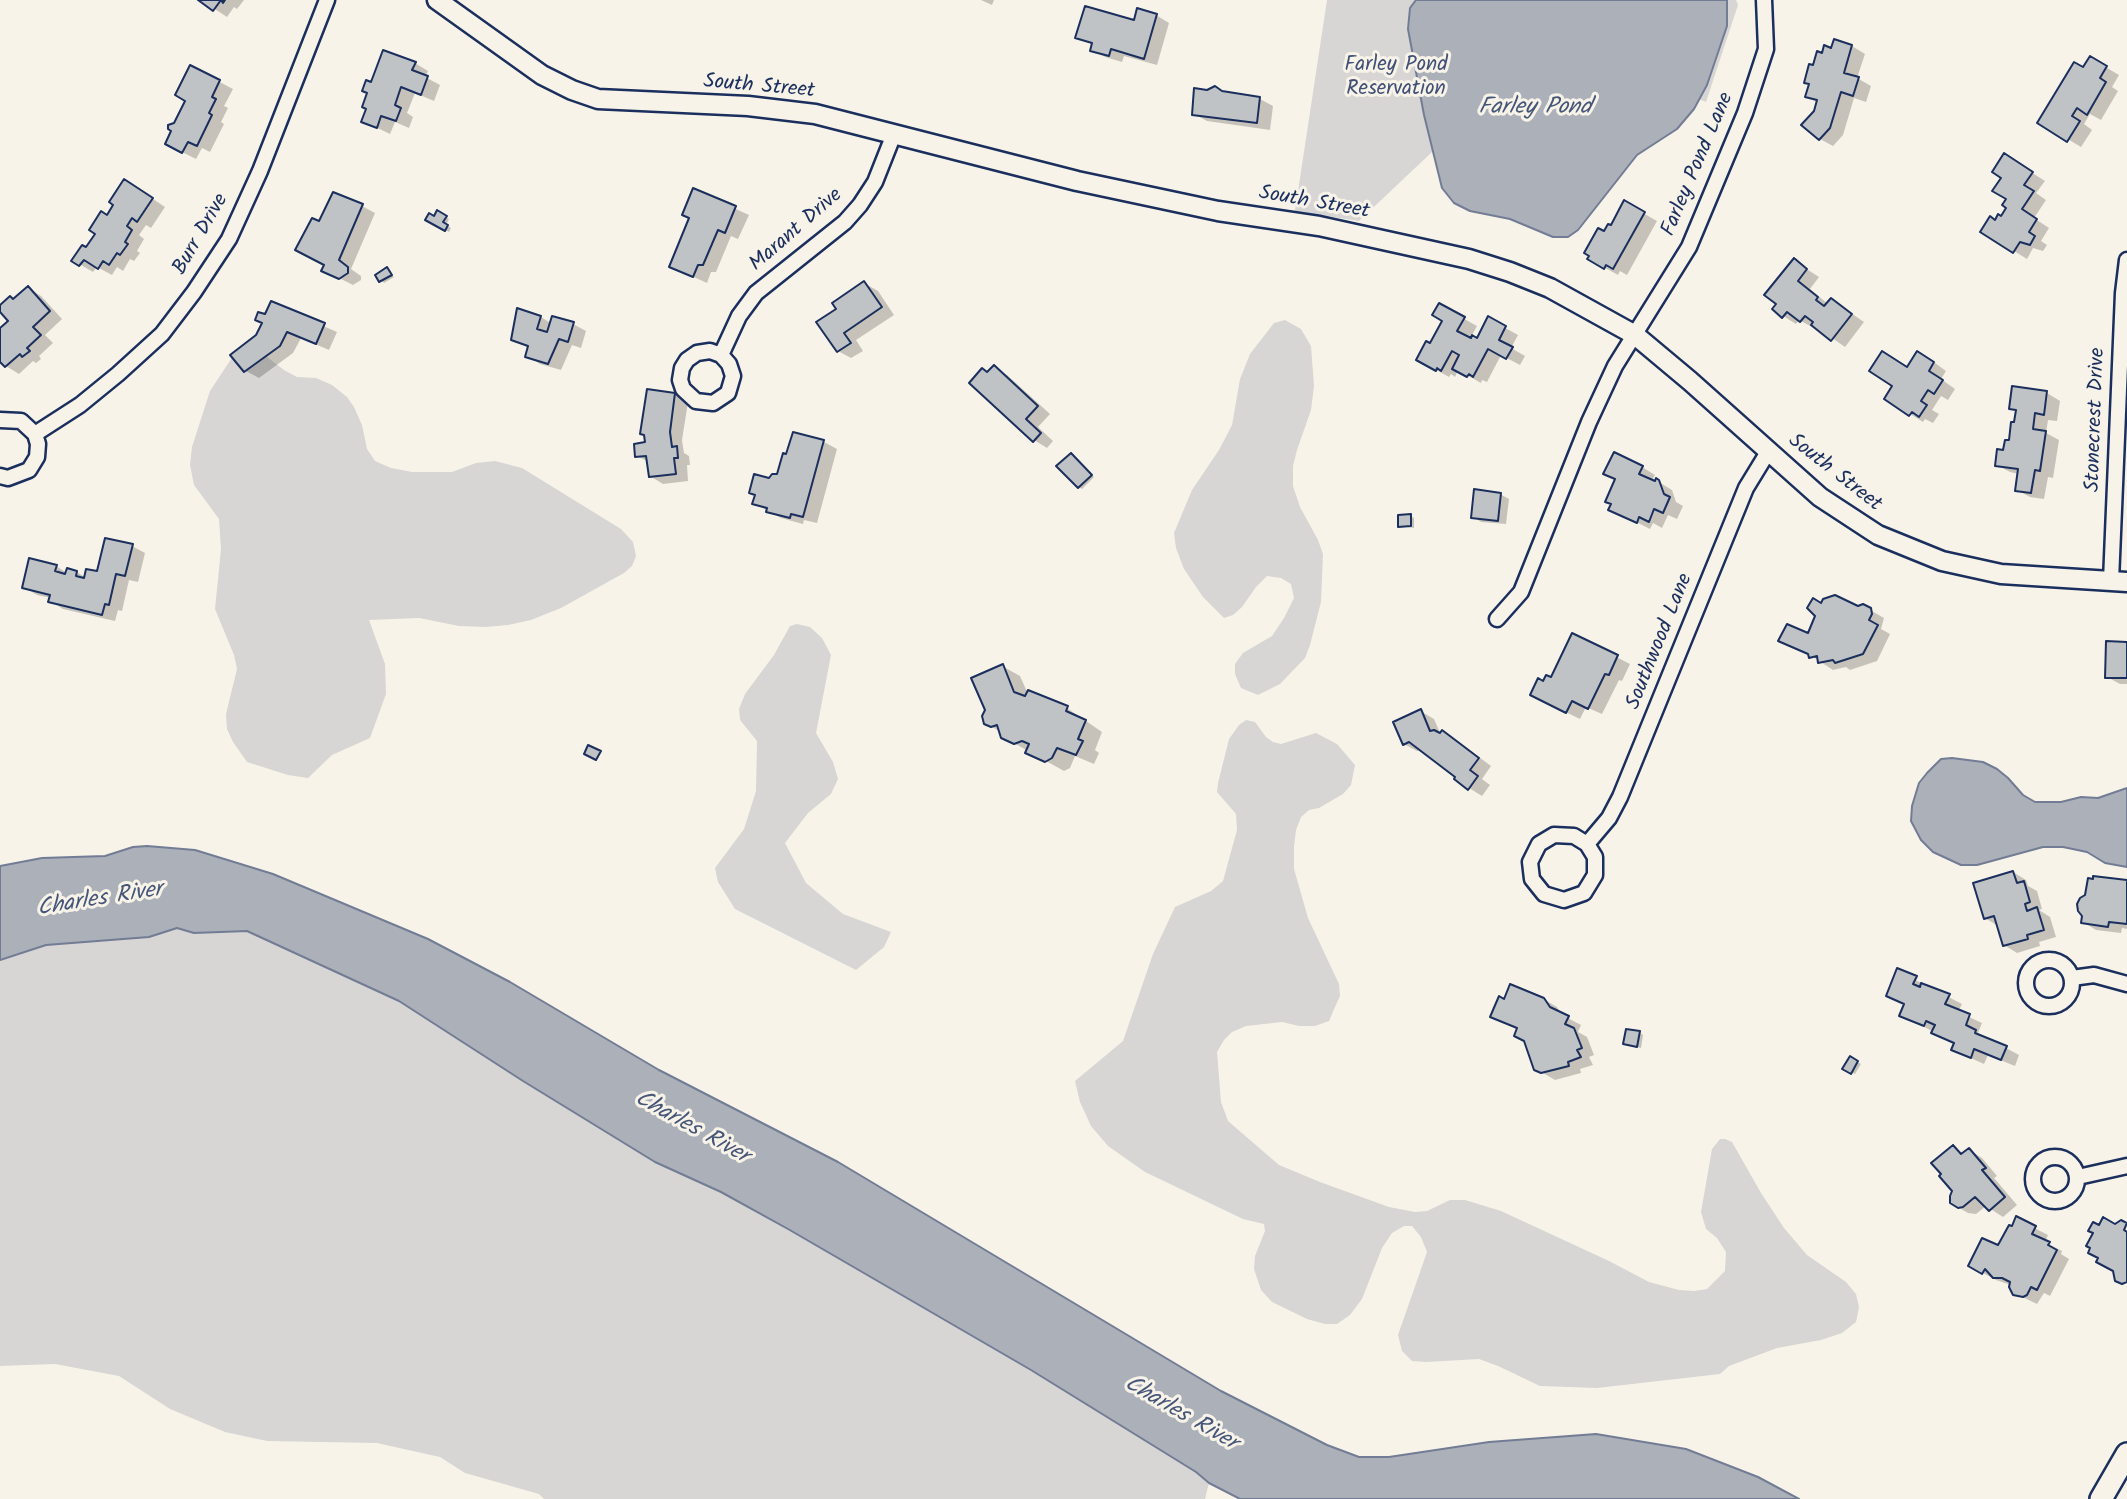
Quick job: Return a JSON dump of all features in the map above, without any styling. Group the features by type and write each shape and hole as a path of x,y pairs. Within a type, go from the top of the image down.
{"main road":[{"path":"2101,1499 2127,1454"}],"street":[{"name":"Burr Drive","path":"35,434 80,405 118,374 162,334 194,292 229,239 260,171 327,0"},
{"name":"South Street","path":"437,0 542,75 584,95 611,101 748,106 815,114 1125,192 1218,211 1319,226 1469,259 1550,288 1635,335 1820,497 1886,540 1919,554 2001,574 2119,581"},
{"name":"Farley Pond Lane","path":"1635,335 1689,247 1745,113 1766,49 1764,0"},
{"name":"Marant Drive","path":"720,355 739,316 756,293 845,222 860,205 875,182 894,134"},
{"name":"Stonecrest Drive","path":"2119,581 2123,293 2127,260"},
{"path":"1497,619 1521,592 1589,422 1615,366 1635,335"},
{"path":"0,420 22,421 35,434 38,444 37,457 29,470 3,482"},
{"name":"Southwood Lane","path":"1587,844 1609,818 1620,797 1746,488 1768,452"},
{"path":"1554,835 1574,836 1587,844 1595,857 1595,875 1584,893 1564,900 1544,894 1532,879 1530,862 1539,844 1554,835"},
{"path":"2072,978 2094,975 2127,984"},
{"path":"2078,1177 2127,1166"}],"green space":[{"name":"Farley Pond","path":"1327,0 1736,0 1738,5 1706,102 1677,90 1450,135 1359,221 1295,211"},
{"path":"1285,320 1301,329 1311,346 1314,386 1311,410 1293,466 1293,486 1323,554 1321,602 1305,658 1280,684 1258,695 1241,688 1235,674 1235,664 1243,653 1272,636 1294,598 1291,584 1281,578 1267,576 1242,607 1233,615 1224,618 1203,597 1184,569 1174,533 1192,490 1232,425 1240,379 1250,354 1274,323"},
{"path":"237,350 258,350 297,377 316,378 332,385 347,397 354,407 362,425 367,449 375,461 391,468 412,472 452,472 476,463 495,461 522,468 621,529 633,542 636,556 632,566 561,608 531,620 508,625 459,626 419,618 369,620 385,664 386,694 370,738 332,755 308,778 288,775 247,762 227,729 226,714 237,669 215,609 221,549 219,519 194,485 190,465 192,447 210,391"},
{"path":"797,624 810,627 822,638 831,655 816,733 833,762 838,779 831,794 808,813 785,843 806,883 843,914 891,932 884,947 856,970 735,909 718,882 715,868 744,829 756,791 757,741 740,720 739,709 745,694 774,655 790,626"},
{"path":"1246,720 1255,722 1266,737 1281,744 1316,733 1337,744 1355,765 1351,785 1343,794 1319,808 1309,810 1301,817 1294,847 1294,869 1308,918 1339,984 1340,996 1329,1021 1315,1026 1282,1022 1246,1026 1232,1032 1224,1040 1217,1052 1221,1102 1228,1121 1279,1165 1320,1182 1389,1207 1415,1212 1427,1211 1450,1200 1465,1200 1501,1211 1649,1282 1694,1291 1707,1289 1725,1271 1726,1252 1717,1238 1706,1229 1701,1212 1712,1149 1720,1139 1725,1139 1732,1142 1784,1228 1807,1255 1846,1282 1856,1294 1859,1307 1856,1322 1842,1333 1777,1348 1729,1366 1720,1374 1597,1388 1540,1386 1479,1359 1412,1361 1402,1351 1398,1335 1427,1252 1421,1237 1412,1226 1404,1226 1392,1233 1382,1248 1362,1299 1350,1315 1337,1324 1325,1324 1307,1319 1272,1302 1261,1290 1254,1269 1255,1256 1265,1231 1264,1224 1243,1219 1145,1172 1108,1146 1091,1126 1080,1102 1075,1081 1123,1041 1153,954 1175,907 1211,891 1223,881 1237,830 1236,814 1217,792 1218,783 1229,739"},
{"path":"177,928 194,933 247,931 399,1001 655,1162 721,1192 788,1229 1031,1370 1196,1472 1209,1483 1205,1499 544,1499 539,1494 465,1473 440,1457 377,1443 267,1441 225,1432 170,1409 119,1376 55,1364 0,1366 0,960 46,945 149,937"}],"water":[{"name":"Farley Pond","path":"1416,0 1727,0 1727,26 1707,85 1694,109 1677,129 1637,155 1578,230 1568,237 1553,237 1510,219 1470,211 1454,203 1442,188 1424,115 1408,29 1410,8"},
{"path":"1941,759 1983,762 1997,769 2023,795 2035,802 2098,798 2127,788 2127,867 2105,863 2087,852 2063,847 2043,847 1977,865 1961,865 1933,852 1921,840 1911,821 1912,806 1919,783 1927,773"},
{"name":"Charles River","path":"133,847 195,850 273,874 428,939 510,982 659,1070 838,1162 1221,1391 1327,1445 1359,1457 1389,1457 1489,1442 1596,1434 1686,1449 1758,1477 1799,1499 1240,1499 1209,1483 1196,1472 1031,1370 788,1229 721,1192 655,1162 399,1001 247,931 194,933 177,928 149,937 46,945 0,960 0,866 42,858 105,856"}],"building":[{"path":"198,0 221,0 213,11"},
{"path":"1085,6 1134,20 1137,8 1157,14 1144,59 1111,49 1109,56 1090,51 1092,43 1075,38"},
{"path":"1834,39 1852,45 1844,73 1859,77 1853,96 1841,92 1830,128 1819,140 1801,125 1814,111 1817,100 1805,97 1809,84 1804,83 1809,64 1813,65 1817,51 1822,53 1824,45 1831,48"},
{"path":"383,50 416,62 412,70 428,76 421,95 401,87 395,105 401,108 396,121 381,116 377,128 361,122 366,109 362,107 367,93 362,91 366,80 371,82"},
{"path":"2090,56 2107,66 2100,78 2106,82 2087,115 2077,108 2072,116 2080,121 2067,142 2037,123 2074,62 2083,67"},
{"path":"190,65 220,80 212,97 216,99 209,113 212,115 197,146 188,142 182,153 165,144 171,131 168,125 174,123 185,101 175,95"},
{"path":"1215,86 1222,91 1260,97 1257,123 1192,115 1194,88 1207,90"},
{"path":"2004,153 2033,172 2024,185 2034,191 2022,209 2037,219 2029,232 2035,236 2030,245 2020,242 2013,253 1980,232 1990,216 1995,220 2006,208 2002,205 2006,199 1992,191 2001,178 1992,172"},
{"path":"124,179 153,198 137,222 132,218 127,226 132,230 125,242 128,244 120,255 117,253 109,265 103,261 98,269 84,260 79,266 71,261 82,245 86,247 95,234 89,230 101,211 107,215 113,205 109,202"},
{"path":"693,188 736,206 725,233 718,230 703,265 698,265 693,277 669,267 689,218 682,215"},
{"path":"333,192 363,204 339,260 348,267 348,273 339,279 321,271 324,265 295,250 312,218 319,221"},
{"path":"1624,200 1645,212 1613,269 1606,265 1604,269 1587,259 1589,256 1584,253 1598,228 1604,231 1608,224 1611,225"},
{"path":"437,210 447,216 443,222 448,225 445,231 425,220 429,213 434,216"},
{"path":"1794,258 1807,269 1798,281 1818,297 1816,300 1824,306 1831,298 1852,314 1831,341 1811,325 1813,322 1805,316 1800,322 1787,312 1782,318 1772,309 1776,304 1764,295"},
{"path":"387,267 392,275 379,282 375,275"},
{"path":"864,281 882,307 844,333 851,343 837,352 816,322 836,309 832,303"},
{"path":"28,286 50,311 33,327 41,335 27,348 30,351 22,357 20,354 5,367 0,362 0,328 8,321 0,312 0,305 10,296 13,299"},
{"path":"271,301 325,323 316,344 287,332 280,346 244,372 230,355 256,335 262,323 255,320 258,312 265,314"},
{"path":"1439,303 1465,317 1457,331 1471,338 1472,335 1477,338 1488,316 1506,326 1499,340 1513,347 1506,359 1488,349 1473,377 1469,374 1467,377 1452,369 1459,355 1452,351 1441,371 1416,360 1426,341 1430,343 1442,321 1432,315"},
{"path":"517,308 541,316 537,329 547,332 552,316 574,322 568,342 559,339 548,364 525,357 528,346 511,340"},
{"path":"1882,351 1907,367 1917,351 1934,362 1929,371 1943,380 1934,394 1928,390 1921,401 1927,405 1919,417 1912,412 1909,416 1884,399 1892,386 1869,371"},
{"path":"994,365 1038,406 1026,419 1041,433 1033,442 969,383 982,368 987,372"},
{"path":"2012,386 2047,391 2044,415 2035,413 2033,429 2046,431 2040,471 2035,470 2031,493 2015,491 2018,469 1995,466 1997,449 2003,450 2005,440 2009,440 2011,422 2014,422 2016,410 2009,409"},
{"path":"647,389 675,393 670,432 672,447 677,446 678,458 674,458 676,474 649,477 646,456 635,457 634,444 645,442 644,435 640,434"},
{"path":"793,432 824,440 803,517 791,514 790,518 766,512 767,508 752,504 755,495 749,493 754,474 769,478 772,474 777,474"},
{"path":"1614,452 1643,466 1639,474 1655,481 1656,478 1659,480 1664,494 1670,497 1663,513 1654,509 1649,522 1639,517 1637,523 1608,510 1611,504 1605,502 1615,479 1603,474"},
{"path":"1071,453 1092,475 1078,488 1056,466"},
{"path":"1474,489 1501,493 1498,521 1471,518"},
{"path":"1411,514 1411,526 1398,527 1398,515"},
{"path":"105,538 133,544 125,576 116,574 109,605 105,604 102,615 48,602 50,595 22,588 29,558 57,565 55,571 65,574 67,568 77,571 76,576 84,578 86,569 97,571"},
{"path":"1835,595 1858,606 1863,604 1871,608 1869,620 1878,625 1863,654 1835,663 1833,660 1818,663 1817,656 1809,658 1808,654 1778,641 1787,624 1808,633 1815,616 1807,608 1813,598 1821,603 1823,599"},
{"path":"1572,633 1618,655 1609,675 1605,674 1588,709 1572,701 1566,713 1530,695 1538,678 1543,681 1546,675 1551,677"},
{"path":"2106,641 2127,642 2127,678 2105,678"},
{"path":"1003,664 1014,692 1025,696 1028,690 1068,706 1066,711 1086,720 1078,739 1083,741 1076,755 1057,748 1052,758 1045,762 1025,753 1029,744 1022,741 1014,744 1001,738 997,725 991,727 984,724 982,716 985,710 971,678"},
{"path":"1421,709 1430,731 1440,733 1442,730 1479,758 1470,770 1478,776 1468,790 1409,742 1403,745 1393,722"},
{"path":"588,745 601,751 596,760 584,754"},
{"path":"2013,871 2017,883 2024,881 2030,902 2025,904 2027,911 2037,907 2044,930 2027,935 2028,939 2003,946 1994,916 1984,919 1973,883"},
{"path":"2093,876 2127,880 2127,924 2109,922 2108,927 2081,923 2082,916 2077,904 2085,895 2088,878 2093,879"},
{"path":"1897,968 1917,976 1913,984 1920,987 1921,983 1950,994 1945,1004 1970,1014 1966,1025 1976,1030 1975,1033 2007,1046 2001,1060 1974,1049 1971,1058 1951,1050 1954,1043 1931,1033 1935,1025 1926,1021 1924,1026 1899,1016 1904,1004 1886,996"},
{"path":"1510,984 1544,998 1550,1007 1569,1016 1565,1024 1574,1028 1582,1048 1577,1050 1581,1057 1568,1062 1569,1066 1541,1073 1534,1070 1524,1041 1514,1036 1517,1028 1490,1017 1499,996 1504,999"},
{"path":"1626,1029 1640,1031 1637,1047 1623,1044"},
{"path":"1850,1056 1858,1061 1851,1074 1842,1069"},
{"path":"1953,1145 1961,1154 1969,1148 1986,1168 1982,1170 2005,1197 1989,1211 1975,1197 1963,1207 1958,1208 1950,1203 1952,1191 1931,1163"},
{"path":"2016,1216 2036,1226 2032,1234 2050,1242 2048,1245 2057,1250 2037,1290 2031,1287 2023,1297 2013,1295 2010,1282 1993,1278 1985,1269 1982,1274 1968,1266 1982,1238 1998,1245"},
{"path":"2103,1217 2115,1224 2121,1220 2127,1223 2124,1230 2127,1232 2127,1282 2122,1284 2115,1281 2113,1271 2096,1262 2098,1258 2088,1253 2090,1248 2086,1246 2093,1233 2088,1231 2093,1222 2099,1225"}],"park label":[{"name":"Farley Pond Reservation","path":"1396,78"}]}
